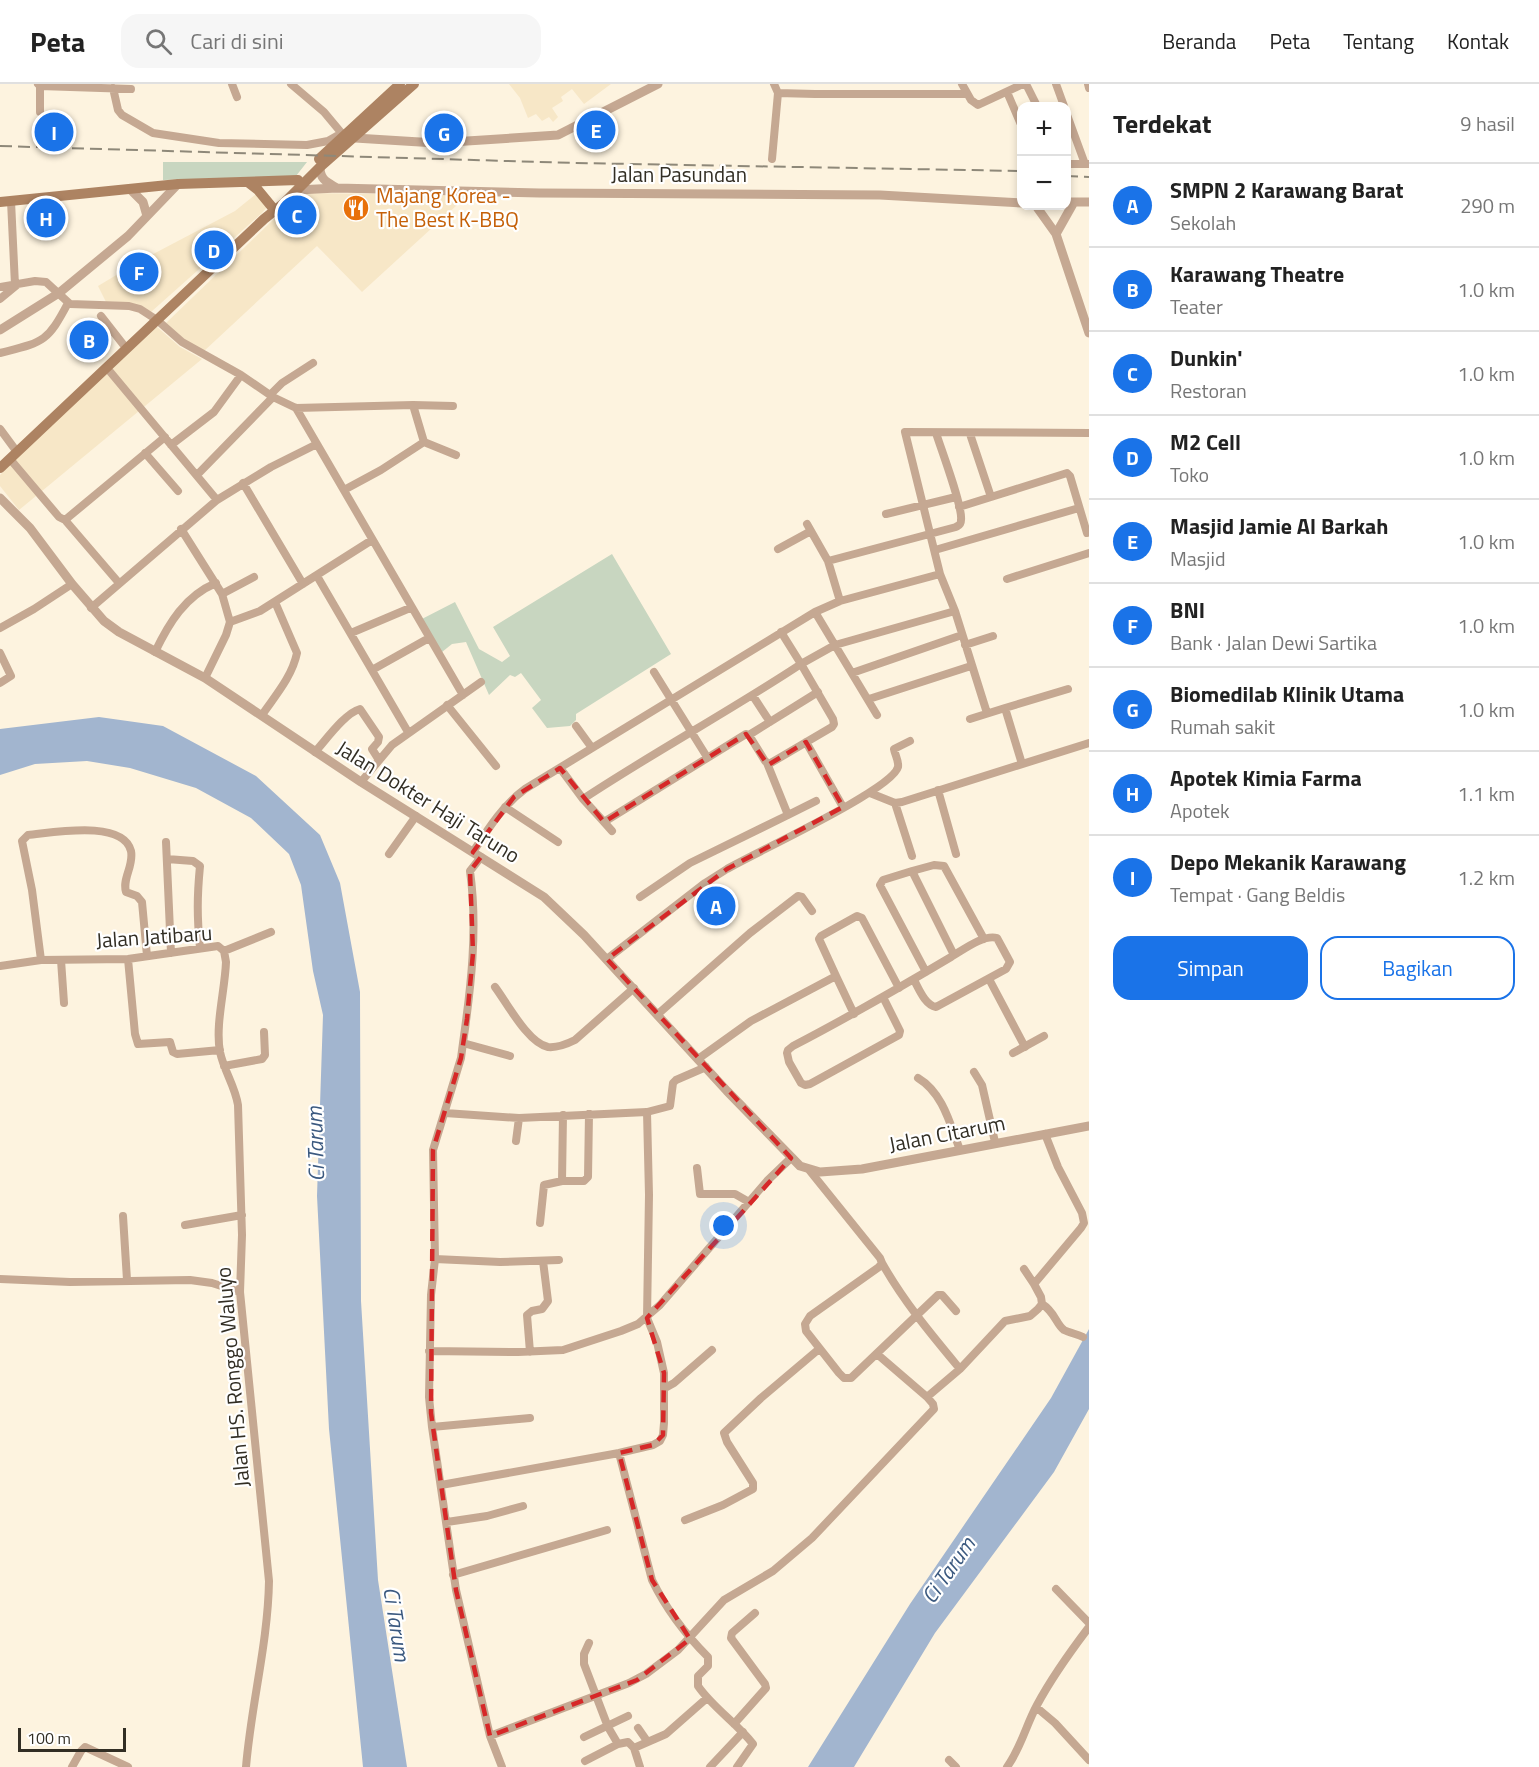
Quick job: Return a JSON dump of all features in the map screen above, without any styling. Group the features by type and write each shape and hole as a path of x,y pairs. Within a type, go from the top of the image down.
{"main road":[{"path":"0,468 264,219 400,84"},
{"path":"264,219 272,207 320,168 347,136 414,84"},
{"path":"249,183 272,207"},
{"path":"5,202 178,184 298,185"}],"street":[{"path":"232,84 237,96"},
{"path":"291,84 324,112 347,136"},
{"path":"113,88 118,110 122,115 153,133 219,143 307,145 347,136 436,143 558,135 658,84"},
{"path":"772,159 777,93 774,84"},
{"path":"861,84 866,94"},
{"path":"962,84 974,104 978,105 1025,84 1034,102"},
{"path":"1056,84 1063,102"},
{"path":"40,112 39,85 131,89"},
{"path":"1007,92 1017,115"},
{"path":"777,93 966,94"},
{"path":"1071,124 1087,164 1071,164"},
{"path":"320,168 323,180 337,188"},
{"path":"0,330 56,295 113,249 178,184"},
{"name":"Jalan Pasundan","path":"298,185 539,193 880,195 1017,203"},
{"path":"131,190 142,202 147,216"},
{"path":"5,202 17,284"},
{"path":"1071,202 1089,202"},
{"path":"1039,210 1056,234 1089,333"},
{"path":"1056,234 1066,210"},
{"path":"0,287 46,282 56,295 68,303 129,306 140,309 154,323 182,342 296,408 453,406"},
{"path":"0,299 17,284"},
{"path":"0,353 20,349 45,339 55,328 68,303"},
{"path":"101,316 126,348"},
{"path":"197,475 282,383 313,363"},
{"path":"107,368 217,500"},
{"path":"171,445 214,412 241,375"},
{"path":"413,405 424,442"},
{"path":"296,408 410,608 463,695"},
{"path":"0,429 13,455 59,517 119,583"},
{"path":"987,713 955,611 940,574 904,434 906,432 1089,433"},
{"path":"828,561 931,534 960,524 962,520 959,507 936,433"},
{"path":"969,434 991,498"},
{"path":"64,520 165,437"},
{"path":"424,442 456,455"},
{"path":"344,490 381,470 424,442"},
{"path":"92,608 217,500 243,483 317,444"},
{"path":"145,453 178,491"},
{"path":"959,507 1067,473 1070,476 1087,533"},
{"path":"243,483 303,584"},
{"path":"886,514 956,497"},
{"name":"Jalan Dokter Haji Taruno","path":"0,498 30,528 72,585 104,621 119,632 206,678 361,782 544,897 607,959 791,1158 810,1171"},
{"path":"935,550 1079,508"},
{"path":"778,549 809,527 828,561 840,601"},
{"path":"181,529 222,594 230,622 206,678"},
{"path":"230,622 260,611 372,540"},
{"path":"1007,579 1089,553"},
{"path":"502,1767 490,1736 453,1575 429,1397 429,1351 435,1259 433,1150 463,1043 473,953 473,903 470,871 505,807 520,793 815,612 840,601 940,574"},
{"path":"316,576 408,732"},
{"path":"222,594 254,577"},
{"path":"155,652 165,630 181,607 197,593 216,583"},
{"path":"0,628 72,585"},
{"path":"262,715 285,682 297,653 275,602"},
{"path":"351,633 410,608"},
{"path":"583,799 835,645 955,611"},
{"path":"815,612 878,715"},
{"path":"767,763 773,762 834,724 818,692 781,632"},
{"path":"852,673 962,635"},
{"path":"965,645 993,636"},
{"path":"372,670 429,638"},
{"path":"0,653 10,676 0,683"},
{"path":"869,699 971,666"},
{"path":"654,672 707,758"},
{"path":"361,782 392,745 481,682"},
{"path":"970,719 1068,688"},
{"path":"604,822 818,692"},
{"path":"753,696 770,722"},
{"path":"447,705 496,766"},
{"path":"1005,708 1022,764"},
{"path":"315,752 341,722 354,711 360,710 379,737 372,749 379,760"},
{"path":"576,726 592,748"},
{"path":"749,735 767,763 788,814"},
{"path":"607,959 705,883 727,869 870,793 895,772 898,763 894,749 910,741"},
{"path":"806,742 843,807"},
{"path":"870,793 895,802 1089,743"},
{"path":"560,768 583,799 612,831"},
{"path":"938,790 956,854"},
{"path":"640,897 690,863 816,801"},
{"path":"895,802 912,856"},
{"path":"505,807 558,843"},
{"path":"389,854 416,816"},
{"path":"41,960 32,890 22,841 28,835 85,830 108,832 126,841 130,848 131,867 124,886 126,892 137,896 142,902 147,956"},
{"path":"166,842 171,953"},
{"path":"167,859 193,861 201,866 197,884 200,948"},
{"path":"926,972 880,885 884,880 934,865 945,866 984,939"},
{"path":"912,871 954,955"},
{"path":"658,1014 750,933 798,896 802,897 812,910"},
{"path":"854,1014 819,939 821,936 856,916 862,918 899,988"},
{"name":"Jalan Jatibaru","path":"0,966 41,960 128,959 218,946 224,951 271,932"},
{"path":"883,997 900,1031 899,1035 810,1084 801,1083 789,1062 788,1050 984,939 993,936 997,938 1010,962 1006,969 989,980 936,1007 931,1006 914,980"},
{"name":"Jalan HS. Ronggo Waluyo","path":"224,951 226,962 219,1033 220,1050 238,1106 242,1215 240,1292 268,1581 268,1611 246,1767"},
{"path":"128,959 135,1034 138,1044 170,1042 173,1052 177,1054 220,1050"},
{"path":"61,960 64,1003"},
{"path":"698,1059 751,1021 836,976"},
{"path":"989,980 1025,1047"},
{"path":"495,987 530,1036 539,1044 548,1047 575,1040 634,988"},
{"path":"224,1066 262,1059 265,1055 264,1032"},
{"path":"1014,1053 1044,1036"},
{"path":"463,1043 510,1056"},
{"path":"445,1113 519,1118 647,1112 670,1106 673,1083 706,1067"},
{"path":"974,1072 982,1085 995,1142"},
{"path":"918,1078 928,1084 937,1094 960,1150"},
{"path":"441,1485 619,1453 653,1445 660,1441 663,1435 665,1388 662,1359 647,1318 649,1195 647,1112"},
{"path":"540,1223 544,1185 562,1181 584,1182 588,1177 590,1114"},
{"path":"562,1181 563,1115"},
{"path":"516,1141 519,1118"},
{"name":"Jalan Citarum","path":"810,1171 830,1173 862,1169 1089,1125"},
{"path":"1034,1284 1076,1236 1084,1223 1080,1208 1058,1167 1045,1134"},
{"path":"429,1351 563,1350 621,1331 647,1318 766,1181 791,1158"},
{"path":"697,1168 700,1194 735,1194 749,1202"},
{"path":"810,1171 880,1258 896,1288 916,1316 960,1369"},
{"path":"185,1225 242,1215"},
{"path":"123,1216 127,1280"},
{"path":"435,1259 507,1262 560,1260"},
{"path":"530,1352 527,1315 532,1311 542,1309 548,1301 543,1261"},
{"path":"882,1263 810,1316 805,1324 806,1331 844,1378 851,1378 938,1295 942,1295 956,1311"},
{"path":"1024,1269 1041,1297 1042,1304 1050,1309 1059,1324 1064,1329 1083,1337"},
{"path":"0,1279 70,1282 190,1280 212,1283 240,1292"},
{"path":"927,1397 960,1369 1005,1321 1030,1316 1042,1304"},
{"path":"685,1520 723,1505 753,1489 753,1483 727,1442 724,1432 819,1349"},
{"path":"665,1388 712,1350"},
{"path":"490,1736 637,1680 662,1663 690,1639 724,1600 773,1571 839,1512 880,1464 934,1409 927,1397 878,1354"},
{"path":"432,1427 530,1418"},
{"path":"619,1453 652,1580 660,1597 690,1639 710,1662 697,1679 698,1686 753,1744 737,1767"},
{"path":"447,1522 487,1516 523,1506"},
{"path":"453,1575 607,1530"},
{"path":"1056,1589 1089,1623"},
{"path":"734,1724 766,1688 731,1638 732,1634 755,1613"},
{"path":"1007,1767 1022,1742 1036,1707 1057,1670 1089,1628"},
{"path":"588,1643 584,1654 584,1664 608,1727 618,1744"},
{"path":"634,1748 666,1734 707,1698"},
{"path":"1036,1707 1055,1723 1089,1760"},
{"path":"584,1737 628,1716"},
{"path":"638,1728 646,1742"},
{"path":"710,1767 744,1732"},
{"path":"585,1761 618,1744 628,1742 634,1748 640,1767"},
{"path":"72,1767 85,1747 129,1767"},
{"path":"949,1760 956,1767"}],"highlighted area":[{"path":"746,734 768,765 806,742 843,807 727,869 607,959 791,1158 647,1318 664,1373 663,1435 653,1445 619,1453 652,1580 690,1639 637,1680 490,1736 456,1590 431,1413 433,1150 461,1058 467,1019 473,953 470,871 481,857 473,852 514,797 560,768 604,822"}],"shaded area":[{"path":"509,84 611,84 584,104 572,89 561,97 563,101 552,108 558,117 553,122 549,117 542,121 536,114 528,118 520,98"},
{"path":"301,193 468,195 362,292 317,246 203,352 178,336 166,323"},
{"path":"256,194 267,207 262,213 151,312 106,302 98,286 138,262 235,211"},
{"path":"156,326 180,347 202,359 19,510 0,486 0,475 104,371"}],"green space":[{"path":"163,162 307,162 296,176 163,180"},
{"path":"612,554 671,654 576,714 576,720 570,726 547,728 532,708 541,700 521,673 515,677 510,675 489,695 466,642 452,644 442,652 418,621 455,602 479,649 502,662 510,656 493,627"}],"water":[{"path":"99,717 163,726 256,776 320,835 340,883 360,992 361,1301 378,1580 407,1767 363,1767 329,1429 317,1196 323,1015 313,971 301,885 289,854 251,818 196,788 130,768 87,761 35,764 0,775 0,729"},
{"name":"Ci Tarum","path":"1089,1329 1089,1409 1054,1472 935,1633 854,1767 808,1767 910,1604 1051,1398"}],"railway":[{"path":"0,146 575,163 1017,171"},
{"path":"1071,176 1089,177"}],"place":[{"name":"Masjid Jamie Al Barkah","path":"596,130"},
{"name":"Depo Mekanik Karawang","path":"54,132"},
{"name":"Biomedilab Klinik Utama","path":"444,133"},
{"name":"Majang Korea - The Best K-BBQ","path":"356,208"},
{"name":"Dunkin'","path":"297,215"},
{"name":"Apotek Kimia Farma","path":"46,218"},
{"name":"M2 Cell","path":"214,250"},
{"name":"BNI","path":"139,272"},
{"name":"Karawang Theatre","path":"89,340"},
{"name":"SMPN 2 Karawang Barat","path":"716,906"}]}
